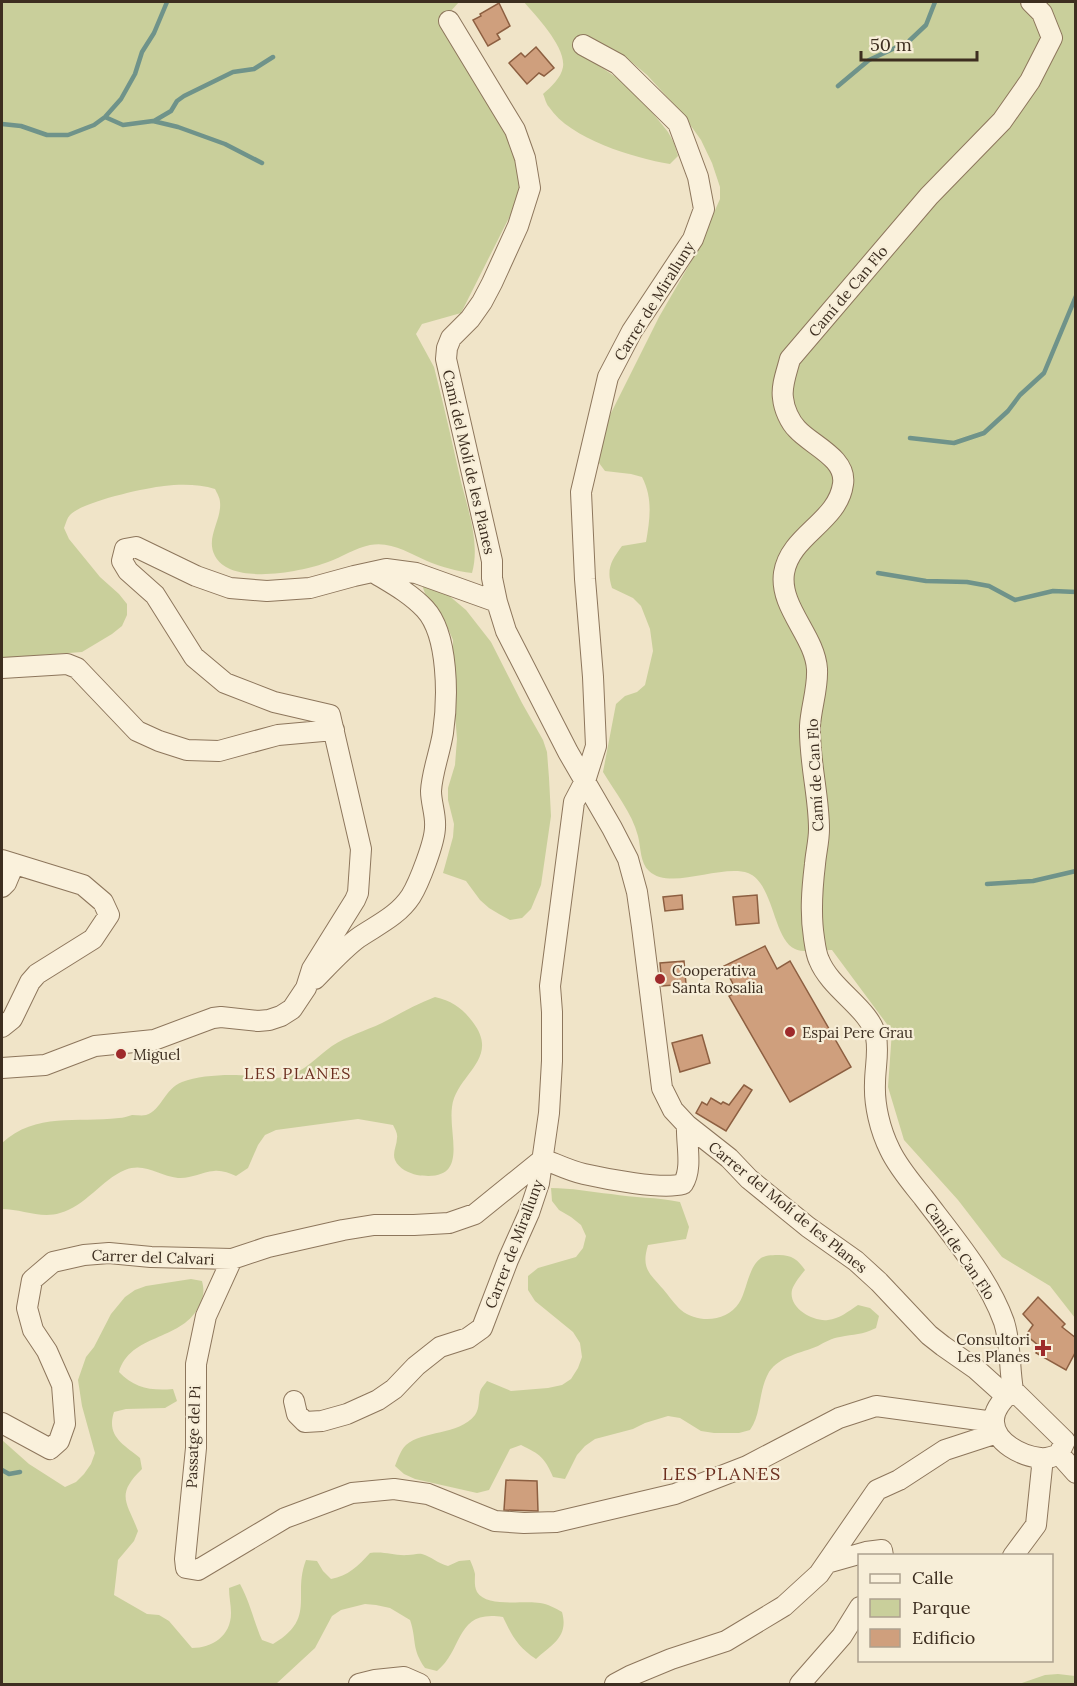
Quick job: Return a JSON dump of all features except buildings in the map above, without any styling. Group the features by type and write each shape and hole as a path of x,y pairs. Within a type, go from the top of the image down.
{"street":[{"name":"Camí de Can Flo","path":"1009,1393 1009,1344 1003,1319 988,1289 890,1151 880,1123 874,1086 877,1046 873,1026 866,1016 836,988 819,960 812,920 812,888 819,832 810,725 817,668 811,648 794,615 784,586 785,570 790,558 798,544 829,514 839,500 844,480 838,465 821,448 797,430 788,415 782,397 790,359 929,196 1002,121 1030,81 1052,38 1042,13 1031,2"},
{"name":"Camí del Molí de les Planes","path":"449,21 515,130 525,158 530,188 518,226 492,283 470,319 451,338 446,359 492,561 492,578 497,602 511,641 583,785"},
{"name":"Carrer de Miralluny","path":"294,1401 297,1414 305,1422 322,1421 347,1414 378,1400 394,1389 416,1366 440,1347 468,1338 482,1328 539,1183 549,1113 552,1060 550,986 574,802 583,785 596,746 581,492 608,377 632,331 693,239 704,209 698,177 678,123 618,64 583,45"},
{"path":"306,988 312,969 356,900 358,893 361,849 330,715 274,702 225,683 194,657 155,595 128,571 122,561 125,549 136,547 196,576 230,588 267,591 310,588 386,569 416,573 497,602"},
{"path":"2,1068 45,1065 95,1046 154,1040 213,1018 258,1021 281,1016 292,1009 306,988 346,948 396,913 406,903 418,882 435,831 431,791 443,733 445,677 440,643 432,619 426,610 410,596 373,572"},
{"path":"2,668 67,664 77,668 137,731 187,750 219,751 278,735 334,730"},
{"name":"Carrer del Molí de les Planes","path":"583,785 628,859 642,927 662,1088 673,1110 687,1125 729,1158 749,1179 808,1227 856,1261 929,1335 1009,1393 1060,1448 1076,1473"},
{"path":"2,887 6,883 8,862 83,885 103,902 108,915 93,939 37,974 30,982 12,1018 2,1027"},
{"path":"232,1259 268,1247 343,1230 374,1225 449,1223 475,1214 543,1160 582,1174 647,1185 676,1186 683,1184 689,1168 687,1125"},
{"name":"Carrer del Calvari","path":"2,1423 50,1449 59,1441 65,1424 62,1385 47,1351 33,1330 27,1308 32,1280 53,1262 84,1255 109,1253 151,1257 232,1259"},
{"name":"Passatge del Pi","path":"232,1259 206,1316 196,1364 196,1448 186,1568 198,1570 285,1518 352,1493 394,1488 428,1494 495,1521 556,1522 675,1494 747,1466 840,1418 876,1406 995,1428"},
{"path":"1009,1393 995,1413 995,1428 1002,1440 1011,1448 1060,1448"},
{"path":"615,1684 671,1659 726,1641 784,1606 819,1574 877,1490 899,1480 945,1450 995,1428"},
{"path":"1014,1554 1036,1525 1042,1467 1060,1448"},
{"path":"859,1554 882,1550 883,1554"},
{"path":"826,1563 858,1554"},
{"path":"800,1684 842,1636 858,1610"},
{"path":"359,1684 404,1677 420,1684"}],"green space":[{"path":"2,2 459,2 441,22 453,47 489,100 522,169 518,200 461,313 422,324 416,334 434,367 469,510 475,548 472,573 444,567 400,548 378,544 364,546 328,562 302,570 268,574 236,571 223,565 212,549 220,509 220,499 215,489 190,485 155,487 87,505 70,515 64,528 69,539 100,577 127,604 127,615 122,626 82,652 2,658"},
{"path":"524,2 1075,2 1075,1318 1050,1286 1002,1257 958,1200 904,1140 888,1087 892,1031 832,950 802,951 788,943 763,888 757,879 748,873 737,871 670,878 658,876 649,871 642,860 638,836 632,819 603,772 616,704 645,685 653,651 650,629 641,606 633,598 612,588 609,576 612,561 622,546 646,542 649,517 648,493 642,477 605,471 599,463 600,450 609,417 659,317 696,253 720,199 720,187 701,140 681,112 647,75 628,59 596,43 584,56 625,83 643,101 668,132 678,156 670,164 621,152 587,138 559,118 548,106 543,94 560,75 563,59 549,32"},
{"path":"422,585 447,594 466,610 491,642 543,740 547,752 551,816 541,885 531,909 522,918 510,920 499,914 480,900 466,881 443,873 453,837 454,824 448,800 448,788 455,765 457,739 453,690 453,640 443,617 427,599"},
{"path":"435,997 452,1003 464,1012 480,1034 482,1046 475,1066 455,1095 452,1107 453,1155 451,1165 445,1172 434,1176 417,1175 404,1170 394,1157 397,1136 393,1125 358,1119 276,1130 265,1135 248,1168 236,1176 217,1171 178,1178 146,1168 132,1168 116,1174 78,1205 60,1213 46,1215 2,1209 2,1143 15,1133 43,1123 57,1121 146,1115 156,1109 176,1085 207,1076 242,1075 273,1078 287,1076 305,1067 338,1042"},
{"path":"551,1188 680,1202 689,1227 686,1239 648,1245 645,1259 650,1274 676,1306 688,1314 712,1319 727,1314 739,1303 750,1273 757,1262 765,1256 784,1255 800,1263 805,1270 792,1290 794,1303 803,1312 815,1319 828,1320 858,1305 870,1308 879,1316 876,1328 831,1339 779,1362 769,1372 766,1379 750,1430 739,1433 701,1431 680,1418 668,1416 633,1429 595,1439 577,1455 565,1479 553,1477 541,1457 521,1445 510,1449 489,1490 477,1493 415,1479 404,1474 395,1466 406,1445 413,1440 450,1430 468,1422 477,1412 480,1392 487,1381 511,1391 548,1388 562,1385 571,1379 578,1368 582,1357 580,1343 573,1332 535,1301 528,1290 528,1276 538,1268 576,1257 583,1248 586,1236 581,1225 559,1210 552,1201"},
{"path":"191,1279 202,1281 203,1292 198,1308 190,1319 180,1327 133,1351 119,1372 131,1382 143,1387 173,1389 177,1401 165,1408 126,1409 114,1412 112,1427 114,1433 122,1444 140,1458 142,1469 126,1492 127,1505 138,1531 134,1541 118,1560 114,1595 147,1614 159,1615 169,1621 192,1648 207,1646 224,1634 230,1621 229,1588 240,1584 262,1640 273,1644 295,1625 299,1615 302,1573 306,1560 317,1561 331,1579 343,1576 352,1570 370,1553 420,1554 448,1566 459,1561 470,1560 475,1574 477,1592 489,1600 540,1603 562,1612 563,1628 558,1639 536,1659 516,1641 503,1617 487,1616 476,1619 468,1625 446,1662 437,1671 425,1668 421,1661 410,1620 390,1608 365,1604 341,1610 332,1616 315,1648 276,1684 2,1684 2,1440 29,1464 65,1487 76,1482 91,1464 95,1453 82,1406 78,1380 86,1357 94,1347 111,1314 125,1297 146,1286"},
{"path":"1045,1675 1075,1676 1075,1684 1019,1684"}],"waterway":[{"path":"2,124 21,126 47,135 68,135 94,125 105,117 121,99 135,74 142,52 154,33 167,2"},
{"path":"838,86 869,60 908,42 926,25 935,2"},
{"path":"154,121 171,111 177,101 184,96 233,72 254,69 273,57"},
{"path":"105,117 123,125 153,121 178,127 225,144 262,163"},
{"path":"910,438 954,443 984,433 1044,373 1076,296"},
{"path":"878,573 926,581 967,582 989,586 1015,600 1053,591 1076,592"},
{"path":"987,884 1033,881 1076,871"},
{"path":"2,1470 9,1474 20,1472"}],"place":[{"name":"Cooperativa Santa Rosalia","path":"660,979"},
{"name":"Espai Pere Grau","path":"790,1032"},
{"name":"Miguel","path":"121,1054"},
{"name":"Consultori Les Planes","path":"1043,1348"}],"district":[{"name":"LES PLANES","path":"298,1073"},
{"name":"LES PLANES","path":"722,1473"}]}
